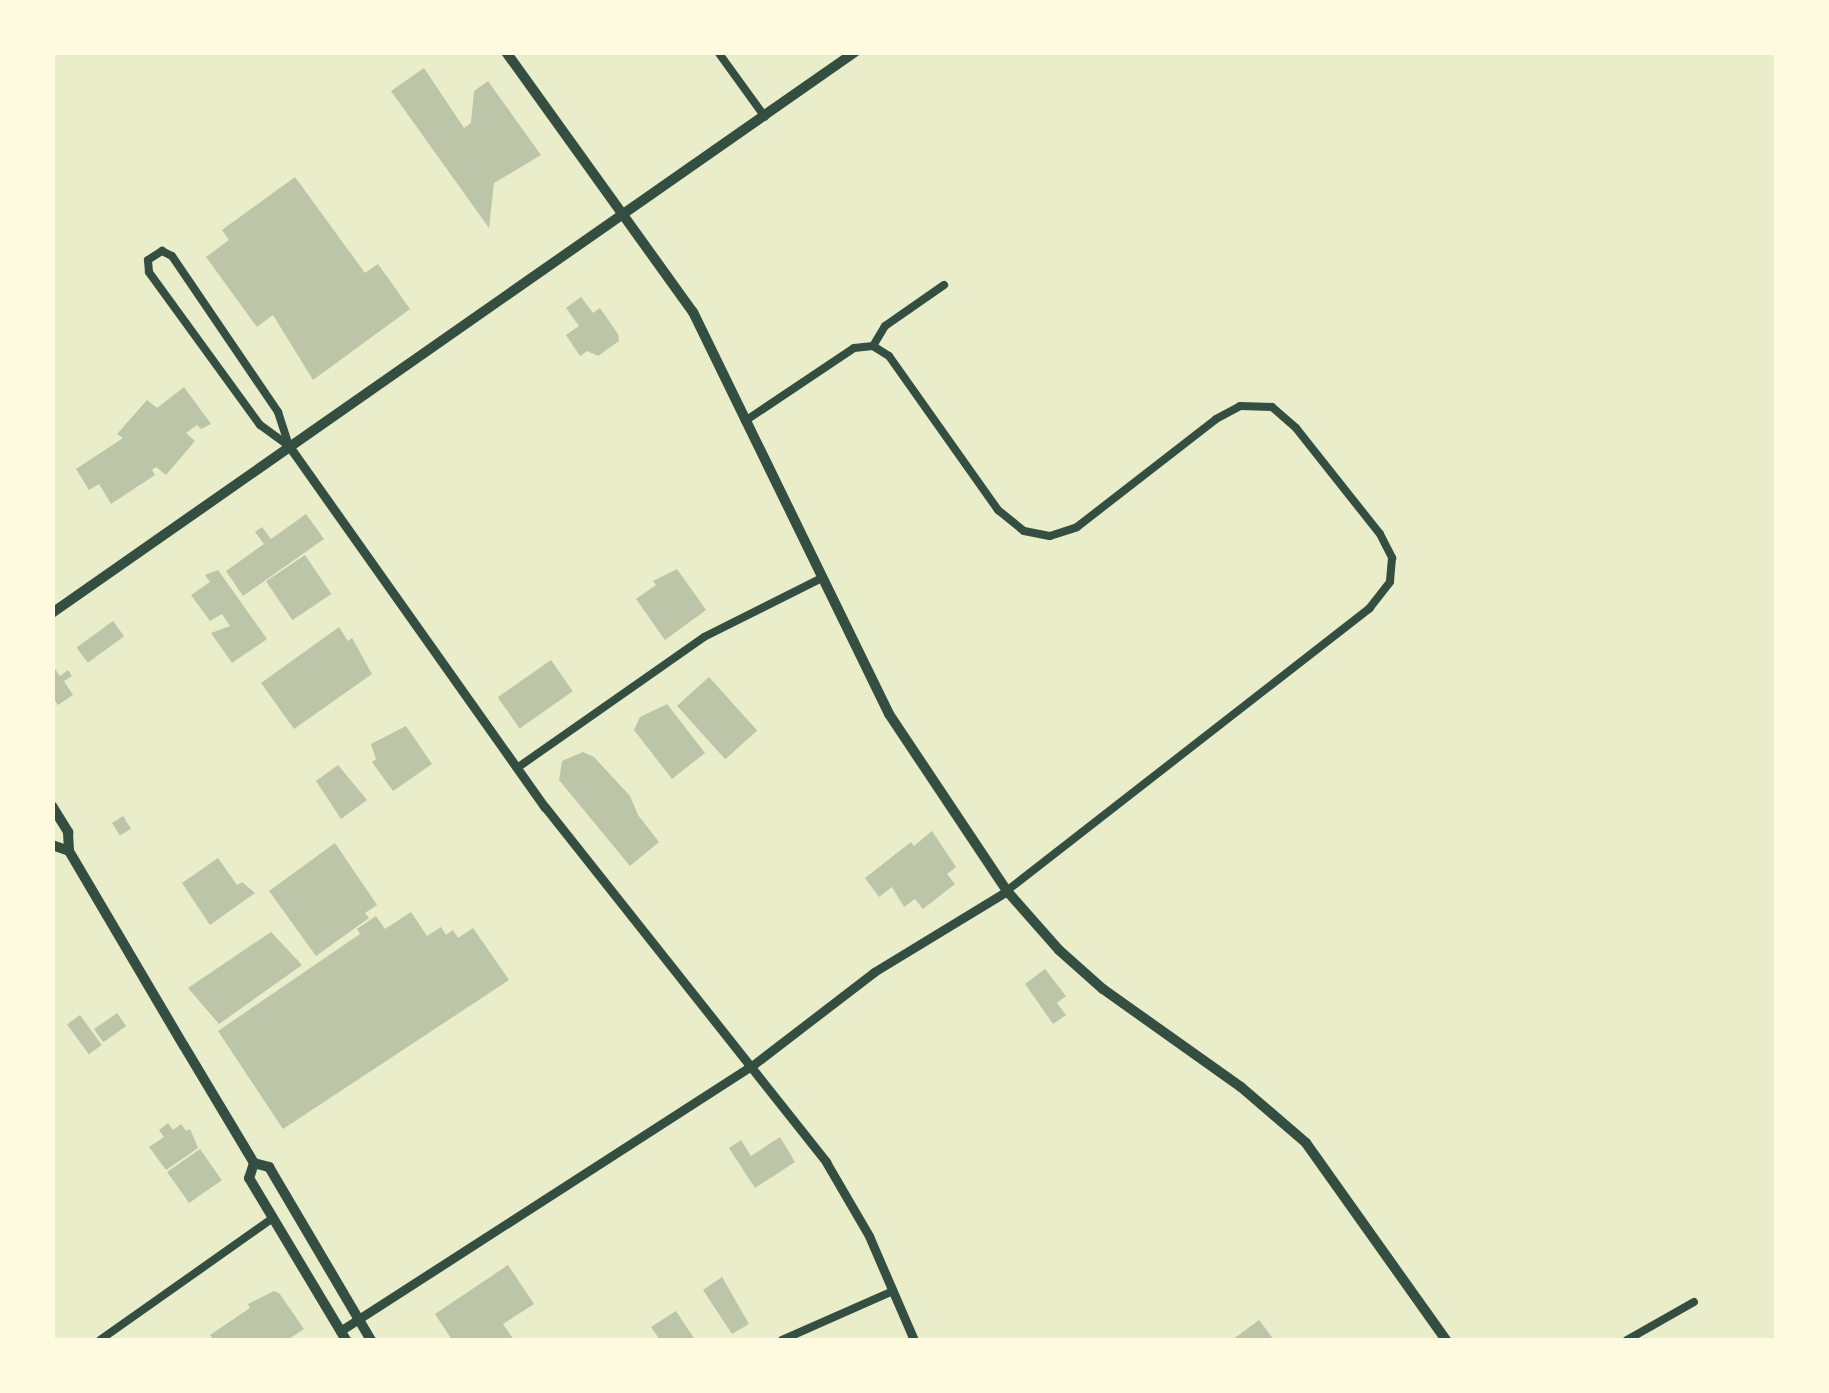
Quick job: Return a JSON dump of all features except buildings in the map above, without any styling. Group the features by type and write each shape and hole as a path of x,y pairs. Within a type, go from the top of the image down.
{"main road":[{"path":"506,52 693,312 914,757 1007,892 1059,950 1104,989 1241,1086 1306,1142 1446,1340"},
{"path":"52,613 856,52"},
{"path":"52,806 68,832 69,851 254,1163 269,1167 371,1340"},
{"path":"52,845 69,851"},
{"path":"254,1163 249,1178 343,1336"}],"street":[{"path":"718,52 764,117"},
{"path":"290,446 260,425 196,340 149,272 152,255 162,251 172,256 278,412 290,446 517,768 753,1064 846,1193 914,1340"},
{"path":"873,346 885,326 944,285"},
{"path":"343,1336 359,1320 753,1064 874,972 1007,892 1370,608 1390,582 1392,558 1380,534 1296,428 1272,407 1240,406 1216,419 1077,527 1050,536 1024,531 998,510 889,356 873,346 854,348 746,421"},
{"path":"517,768 704,637 822,578"},
{"path":"100,1340 273,1218"},
{"path":"782,1340 893,1291"},
{"path":"1627,1340 1694,1302"}]}
